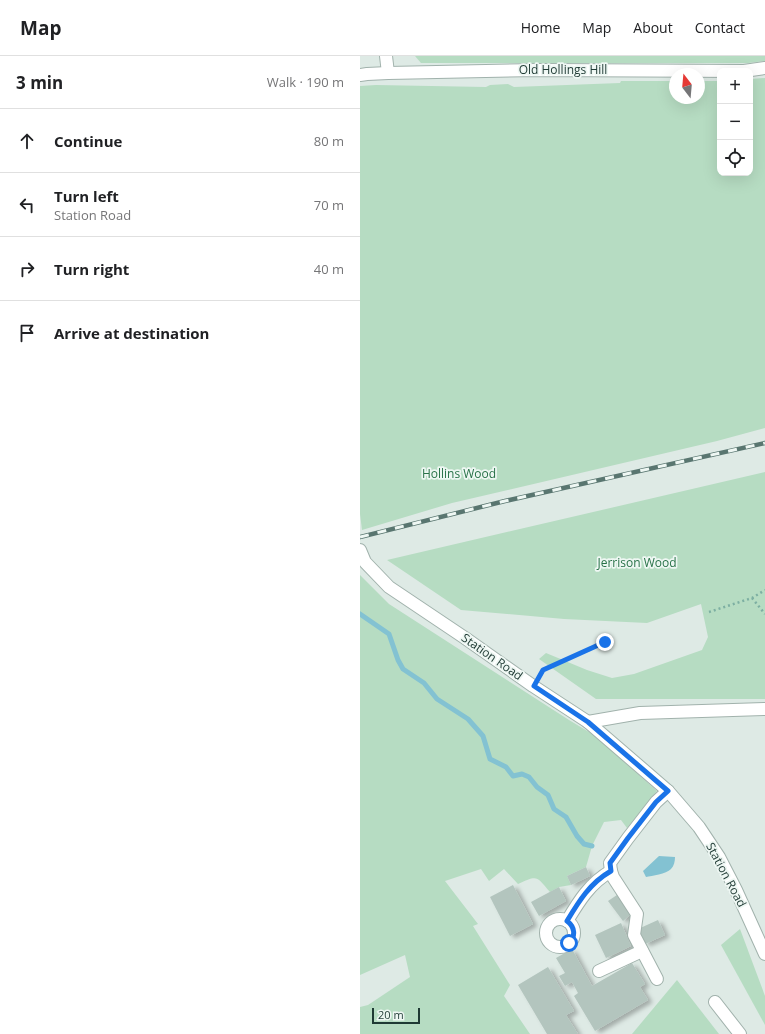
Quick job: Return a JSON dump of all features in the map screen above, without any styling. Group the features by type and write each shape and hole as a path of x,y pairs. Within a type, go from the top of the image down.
{"street":[{"path":"386,56 388,73"},
{"name":"Old Hollings Hill","path":"360,75 388,73 539,70 744,70 765,68"},
{"name":"Station Road","path":"360,550 365,562 388,587 588,722 668,791 699,827 719,858 736,890 765,954"},
{"path":"588,722 640,713 765,709"},
{"path":"657,979 634,935 637,914 613,877 610,863 656,802 668,791"},
{"path":"567,921 582,896 601,877 611,871"},
{"path":"599,971 642,951"},
{"path":"715,1002 740,1034"}],"path":[{"path":"709,612 752,598 765,590"},
{"path":"752,598 765,614"},
{"path":"534,686 543,670 605,642"}],"green space":[{"path":"415,56 765,56 765,61 748,63 421,63"},
{"name":"Hollins Wood","path":"765,78 765,428 717,441 452,503 362,530 360,514 360,86 486,87 490,85 508,84 514,87 620,83 621,81 669,81 669,104 705,104 705,81 717,81 717,176 753,176 753,79"},
{"name":"Jerrison Wood","path":"765,472 765,699 596,699 539,659 546,653 587,670 612,678 634,674 702,650 708,637 701,604 647,623 564,619 461,610 387,560"},
{"path":"360,575 389,604 594,735 657,791 627,828 621,820 604,822 592,846 586,867 567,876 571,885 559,887 550,892 539,880 533,878 518,884 504,869 489,881 481,869 445,881 478,924 473,926 510,985 504,996 530,1034 360,1034 360,1007 368,1005 410,977 405,955 360,975"},
{"path":"740,929 765,996 765,1025 721,945"},
{"path":"677,980 719,1034 632,1034"}],"water":[{"path":"659,856 675,857 673,866 666,872 646,877 643,871"}],"building":[{"path":"586,867 590,876 571,885 567,876"},
{"path":"513,885 533,924 510,936 490,897"},
{"path":"559,887 566,901 539,916 531,902"},
{"path":"617,895 631,914 623,921 608,901"},
{"path":"658,920 665,935 645,944 638,929"},
{"path":"621,923 631,946 606,958 595,935"},
{"path":"572,949 592,986 632,963 645,984 640,987 648,1000 595,1031 574,996 578,993 572,982 565,986 559,976 565,973 556,958"},
{"path":"548,967 574,1011 566,1015 578,1034 547,1034 518,985"}],"waterway":[{"path":"360,614 389,634 398,660 403,669 424,683 437,699 468,719 483,736 490,759 506,767 513,776 522,774 529,777 537,787 548,795 554,809 566,817 577,836 584,844 592,846"}],"railway":[{"path":"360,537 505,501 765,443"}],"route":[{"path":"569,943 574,936 574,932 573,927 567,921 582,896 601,877 611,871 610,863 656,802 668,791 588,722 534,686 543,670 605,642"}]}
